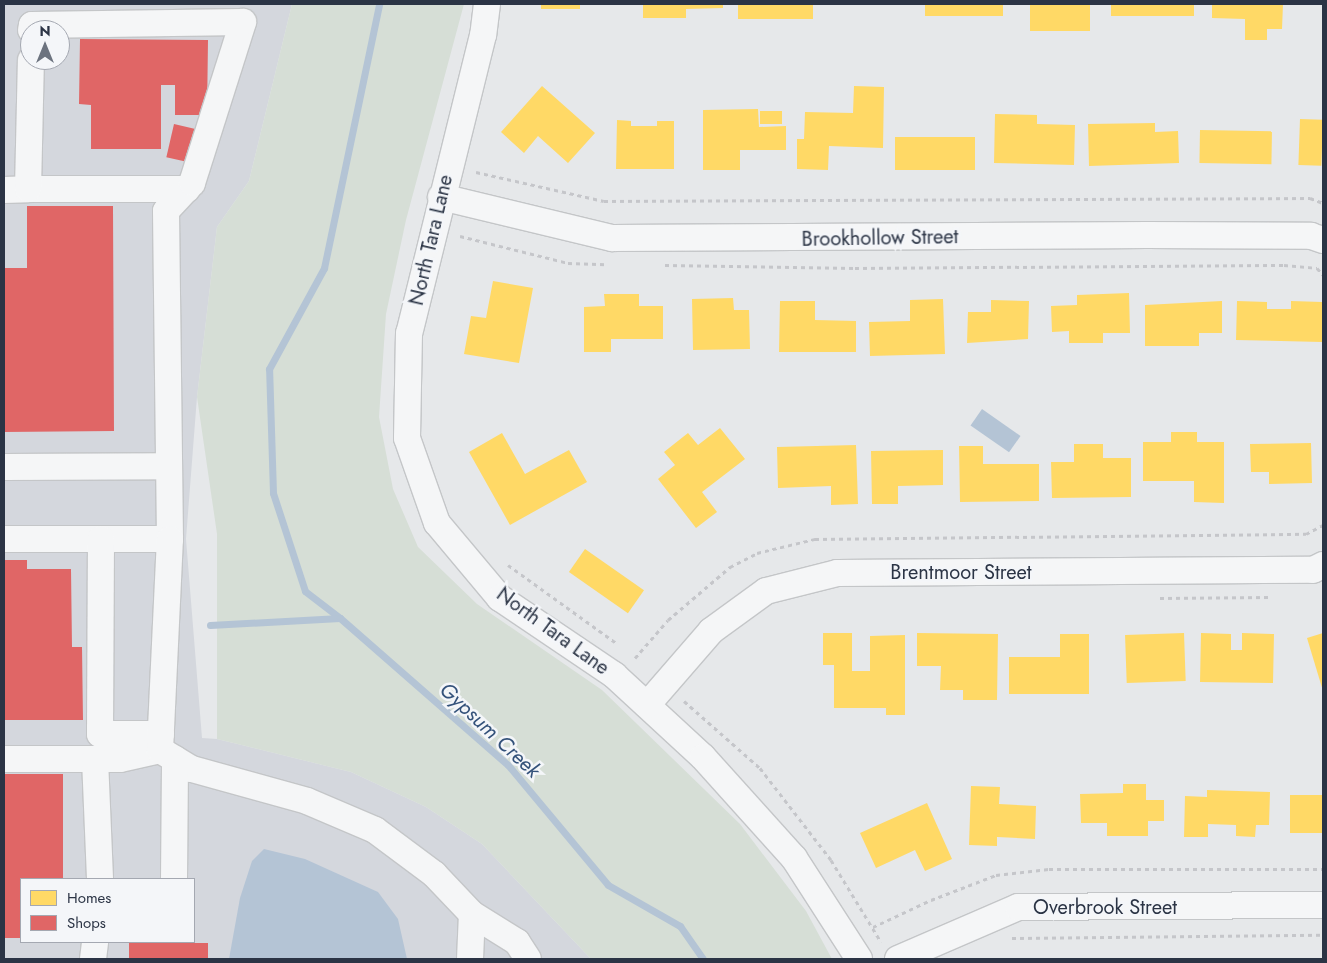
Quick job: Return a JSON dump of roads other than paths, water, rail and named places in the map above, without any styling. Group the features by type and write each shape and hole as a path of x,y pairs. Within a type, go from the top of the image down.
{"street":[{"name":"North Tara Lane","path":"487,4 483,35 441,197 410,333 407,438 437,523 500,598 614,675 703,756 794,858 859,959"},
{"path":"70,24 243,22 192,184 166,211 170,539 165,748 174,878"},
{"path":"30,70 16,189 187,188"},
{"name":"Brookhollow Street","path":"441,197 612,238 1147,235 1311,236 1323,240"},
{"path":"4,466 169,466"},
{"path":"4,539 170,539"},
{"path":"101,539 100,734 165,748 192,769 307,800 375,830 434,874 472,914 517,942 528,959"},
{"name":"Brentmoor Street","path":"647,705 711,631 766,591 837,573 1313,570 1323,565"},
{"path":"4,759 120,759 165,748"},
{"path":"95,759 100,878"},
{"name":"Overbrook Street","path":"890,951 1018,907 1323,905"},
{"path":"470,959 472,914"},
{"path":"94,959 95,943"}],"water":[{"path":"982,409 1021,436 1009,452 971,425"},
{"path":"264,849 305,859 378,892 398,919 407,959 229,959 240,898 252,861"}],"waterway":[{"path":"340,618 305,591 273,493 269,369 324,268 379,4"},
{"name":"Gypsum Creek","path":"210,625 340,618 508,765 608,885 680,926 703,959"}]}
